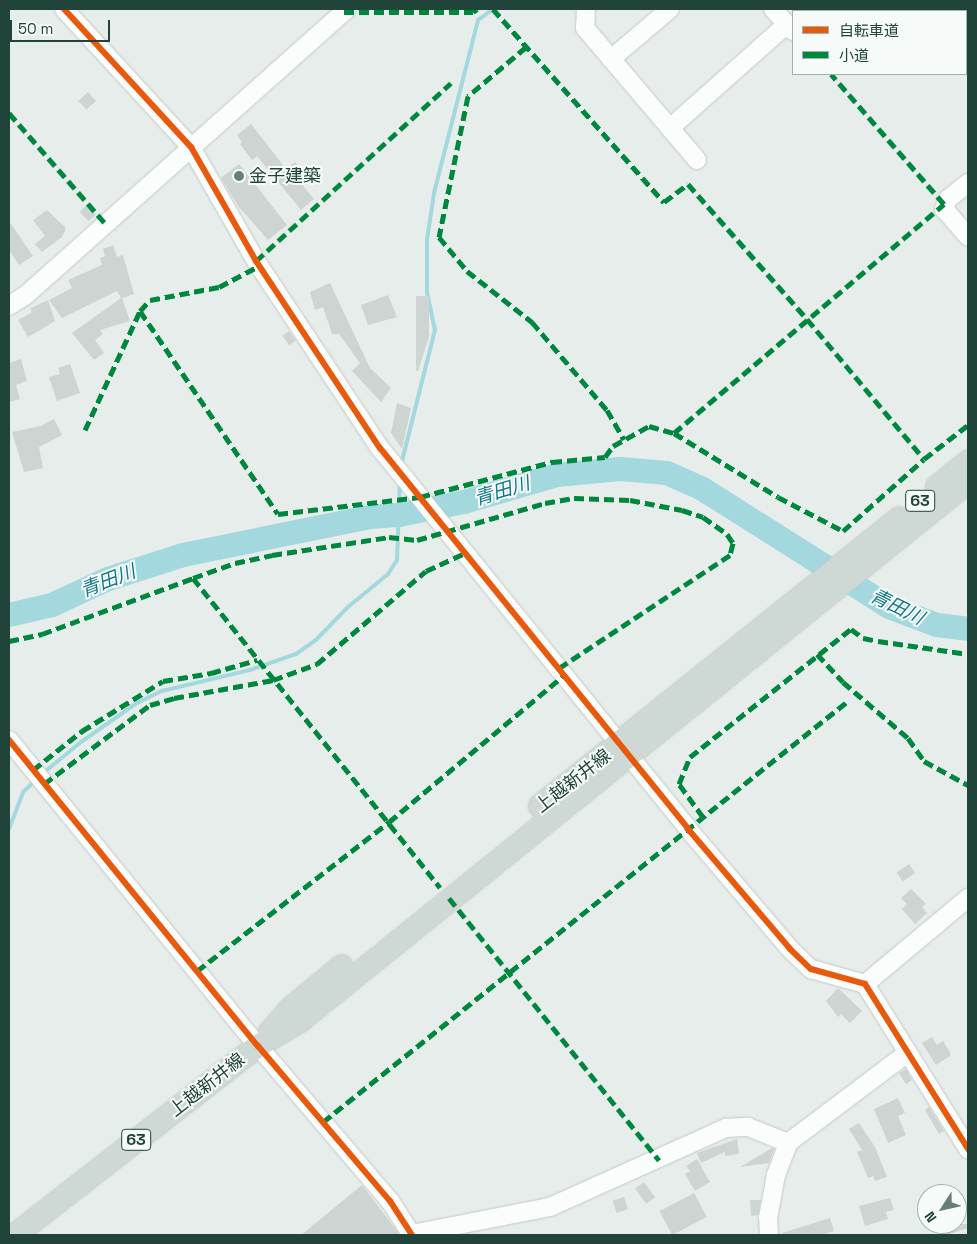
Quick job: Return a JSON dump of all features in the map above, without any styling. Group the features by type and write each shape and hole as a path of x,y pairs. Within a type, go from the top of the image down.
{"main road":[{"name":"上越新井線","path":"15,1235 258,1046 290,1009 624,749 879,544 968,462"},
{"name":"上越新井線","path":"879,544 968,482"}],"street":[{"path":"64,9 190,147 259,266 380,448 624,749 801,961 824,975 866,984 906,1054 968,1149"},
{"path":"9,306 33,288 347,9"},
{"path":"586,9 585,28 697,160"},
{"path":"611,59 670,9"},
{"path":"670,128 784,18"},
{"path":"968,184 948,199 944,208 968,237"},
{"path":"9,740 258,1046 385,1194 412,1234 550,1208 726,1128 748,1127 788,1143"},
{"path":"866,984 968,898"},
{"path":"769,1235 768,1218 776,1174 788,1143 906,1054"}],"building":[{"path":"88,92 96,101 86,110 78,101"},
{"path":"251,124 286,169 295,162 301,170 295,176 314,199 301,210 257,156 252,160 240,144 242,142 237,135"},
{"path":"239,164 287,225 268,240 239,207 221,178"},
{"path":"87,205 96,215 88,221 80,212"},
{"path":"47,210 66,228 62,237 42,252 35,244 45,236 33,220"},
{"path":"9,221 33,256 19,265 9,250"},
{"path":"113,245 117,257 123,255 134,294 122,298 130,321 100,330 103,334 95,340 104,353 94,360 72,333 121,298 117,291 62,318 49,300 72,288 68,280 102,265 100,258 105,256 103,249"},
{"path":"330,283 370,368 391,388 381,402 352,371 360,363 339,334 332,334 323,307 315,310 310,292"},
{"path":"388,295 397,317 368,325 361,305"},
{"path":"416,296 429,296 429,337 418,371 416,371"},
{"path":"48,300 55,321 28,337 18,320 31,313 31,308"},
{"path":"289,331 296,341 289,345 282,336"},
{"path":"21,359 27,381 16,385 20,399 9,402 9,363"},
{"path":"70,364 80,393 57,401 49,377 60,374 58,368"},
{"path":"397,403 411,408 402,449 391,433"},
{"path":"54,419 62,435 39,447 43,468 24,472 12,432 41,426"},
{"path":"909,864 915,873 903,882 897,872"},
{"path":"911,889 926,904 922,907 927,913 915,924 902,909 907,904 901,898"},
{"path":"838,988 862,1011 850,1023 841,1014 838,1017 826,1001"},
{"path":"932,1037 937,1045 943,1041 950,1052 950,1056 936,1065 922,1043"},
{"path":"906,1069 912,1080 906,1084 899,1073"},
{"path":"898,1098 905,1113 898,1116 906,1135 888,1143 874,1109"},
{"path":"929,1107 944,1131 939,1134 925,1110"},
{"path":"859,1123 875,1147 887,1177 875,1181 873,1176 868,1178 857,1152 862,1150 849,1129"},
{"path":"737,1139 739,1154 725,1156 725,1152 701,1163 697,1153"},
{"path":"772,1148 774,1149 769,1163 740,1167"},
{"path":"697,1159 710,1182 695,1191 685,1174 690,1171 686,1166"},
{"path":"644,1182 655,1197 646,1204 635,1188"},
{"path":"362,1185 400,1235 301,1235"},
{"path":"694,1193 707,1217 672,1235 660,1211"},
{"path":"624,1197 628,1209 617,1213 613,1201"},
{"path":"890,1198 894,1210 886,1212 888,1219 865,1226 859,1206"},
{"path":"750,1200 761,1200 758,1215 751,1216"},
{"path":"830,1218 834,1231 822,1235 783,1235 782,1233"}],"waterway":[{"path":"401,465 435,330 427,292 427,240 434,193 478,20 493,9"},
{"name":"青田川","path":"9,615 52,605 108,579 183,555 369,517 399,515 464,502 557,475 620,469 667,473 701,488 889,607 937,625 968,629"},
{"path":"42,774 81,742 137,703 162,691 250,670 296,654 316,640 348,607 388,574 397,560 400,482"},
{"path":"9,829 23,792 35,781"}],"marked path":[{"path":"344,12 473,12 477,9"},
{"path":"493,9 664,202 688,184 807,319 924,459"},
{"path":"526,47 468,96 439,237 467,271 532,322 607,410 624,440"},
{"path":"674,433 944,204 832,75"},
{"path":"256,261 451,83"},
{"path":"9,113 106,224"},
{"path":"85,430 140,311 150,300 219,287 259,266"},
{"path":"140,311 278,514 420,497 552,462 605,457 613,446 649,426 674,433 778,497 843,531 924,459 968,425"},
{"path":"193,578 235,563 272,555 389,537 417,540 545,503 574,498 630,500 682,510 703,517 727,534 733,543 730,555 558,669"},
{"path":"44,784 150,705 174,698 273,680 317,664 426,571 465,553"},
{"path":"9,641 42,634 193,578 440,887"},
{"path":"703,817 679,784 690,757 851,629 863,638 968,654"},
{"path":"817,654 843,682 908,738 924,761 968,785"},
{"path":"33,770 82,731 163,681 211,673 257,660"},
{"path":"197,971 389,822 563,676"},
{"path":"323,1122 848,701"},
{"path":"449,898 659,1160"}],"cycle path":[{"path":"64,9 191,147 256,261 380,448 688,829 790,949 811,969 865,984 968,1149"},
{"path":"9,740 258,1046 390,1201 412,1235"}],"place":[{"name":"金子建築","path":"239,176"}]}
